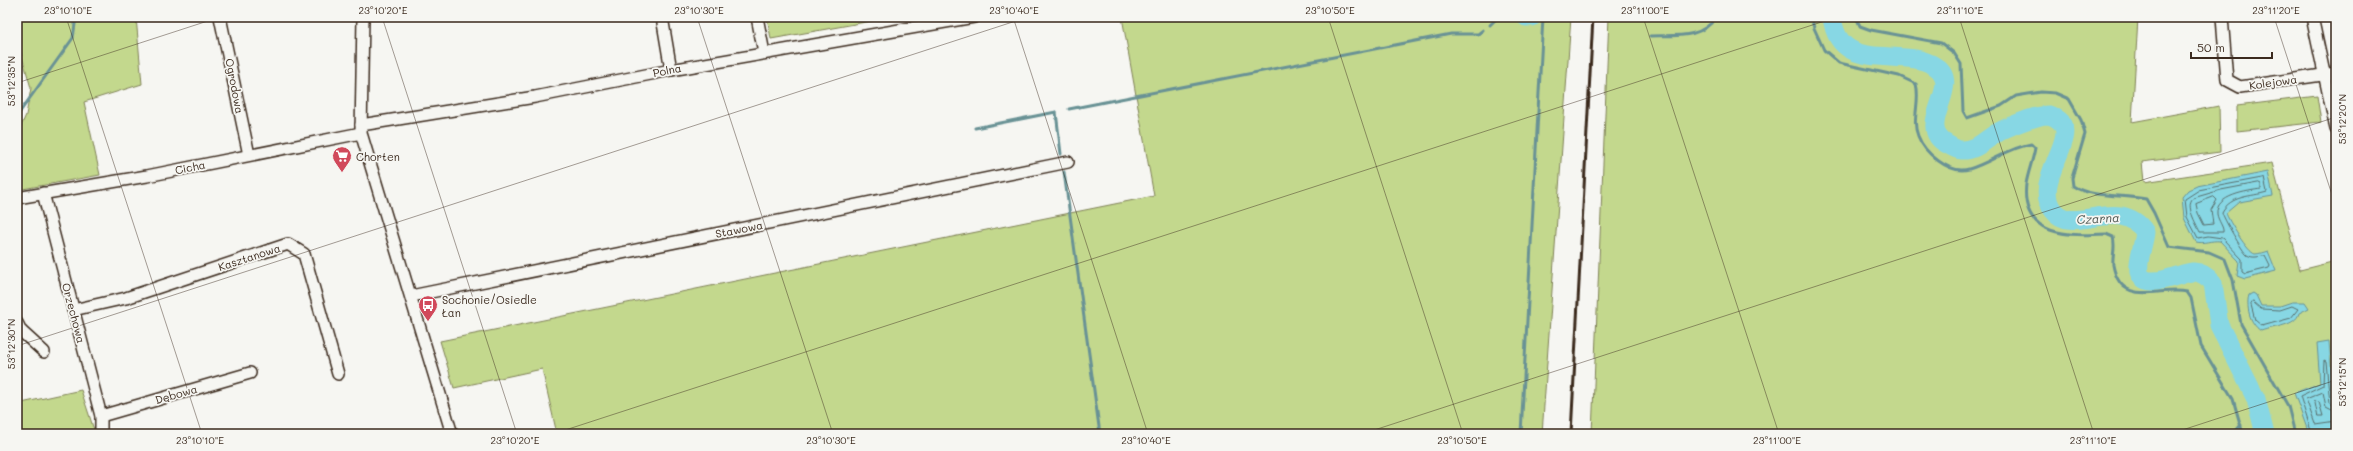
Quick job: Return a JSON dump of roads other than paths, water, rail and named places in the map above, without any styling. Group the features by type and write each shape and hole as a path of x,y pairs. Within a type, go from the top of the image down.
{"street":[{"name":"Ogrodowa","path":"220,17 249,155"},
{"path":"362,17 361,129 452,434"},
{"path":"662,17 671,70"},
{"path":"757,17 764,53"},
{"name":"Polna","path":"361,129 764,53 974,17"},
{"name":"Kolejowa","path":"2222,17 2226,80 2240,87 2336,73"},
{"path":"2312,17 2336,129"},
{"name":"Cicha","path":"17,198 147,176 249,155 361,129"},
{"name":"Stawowa","path":"410,296 1068,162"},
{"name":"Orzechowa","path":"43,193 101,416 101,434"},
{"name":"Kasztanowa","path":"73,310 126,298 288,244 304,254 338,374"},
{"path":"17,323 21,331 44,352"},
{"name":"Dębowa","path":"101,416 250,373"}],"water":[{"path":"2268,172 2273,196 2239,202 2226,213 2239,236 2252,252 2257,254 2268,251 2276,271 2245,279 2237,276 2239,261 2220,241 2202,243 2196,242 2184,218 2182,197 2188,190 2197,186"},
{"path":"2253,293 2256,295 2261,306 2280,306 2292,302 2305,302 2309,308 2299,313 2294,321 2261,331 2254,324 2249,314 2248,299 2249,295"},
{"path":"2329,341 2336,429 2309,434 2294,393 2320,383 2317,343"}],"waterway":[{"path":"17,116 73,38 76,17"},
{"path":"1490,25 1498,17"},
{"name":"Czarna","path":"1526,17 1532,17"},
{"path":"1521,434 1543,17"},
{"path":"1650,36 1677,36 1695,33 1703,30 1716,17"},
{"path":"1811,17 1814,28 1824,50 1839,63 1899,76 1916,84 1916,130 1921,142 1938,161 1953,169 1969,169 2007,152 2031,144 2035,148 2026,184 2026,202 2031,215 2039,224 2050,230 2063,233 2077,235 2106,234 2113,237 2113,265 2117,279 2124,287 2143,293 2176,291 2187,292 2191,298 2201,346 2233,399 2243,434"},
{"name":"Czarna","path":"1832,17 1837,35 1847,47 1859,53 1874,56 1907,58 1922,61 1936,67 1943,75 1945,85 1936,117 1935,127 1938,136 1955,149 1971,149 1999,131 2044,115 2049,115 2060,121 2065,128 2064,138 2048,187 2048,199 2053,210 2062,217 2072,219 2084,219 2110,215 2122,216 2134,221 2145,232 2140,257 2139,272 2142,278 2148,281 2163,280 2186,273 2198,272 2213,283 2219,325 2256,399 2265,434"},
{"path":"1856,17 1860,26 1871,30 1941,43 1954,53 1961,64 1963,111 1967,118 2001,106 2016,96 2041,92 2055,93 2069,99 2081,120 2085,134 2072,178 2073,186 2080,190 2098,194 2146,199 2169,247 2209,252 2225,259 2233,280 2241,324 2288,406 2295,434"},
{"path":"1069,109 1451,34 1478,34 1483,30"},
{"path":"1056,112 1061,154"},
{"path":"975,128 1056,112"},
{"path":"1064,172 1100,434"},
{"path":"2233,434 2241,425"}],"railway":[{"path":"1571,434 1593,17"}],"place":[{"name":"Chorten","path":"342,173"},
{"name":"Sochonie/Osiedle Łan","path":"428,322"}]}
